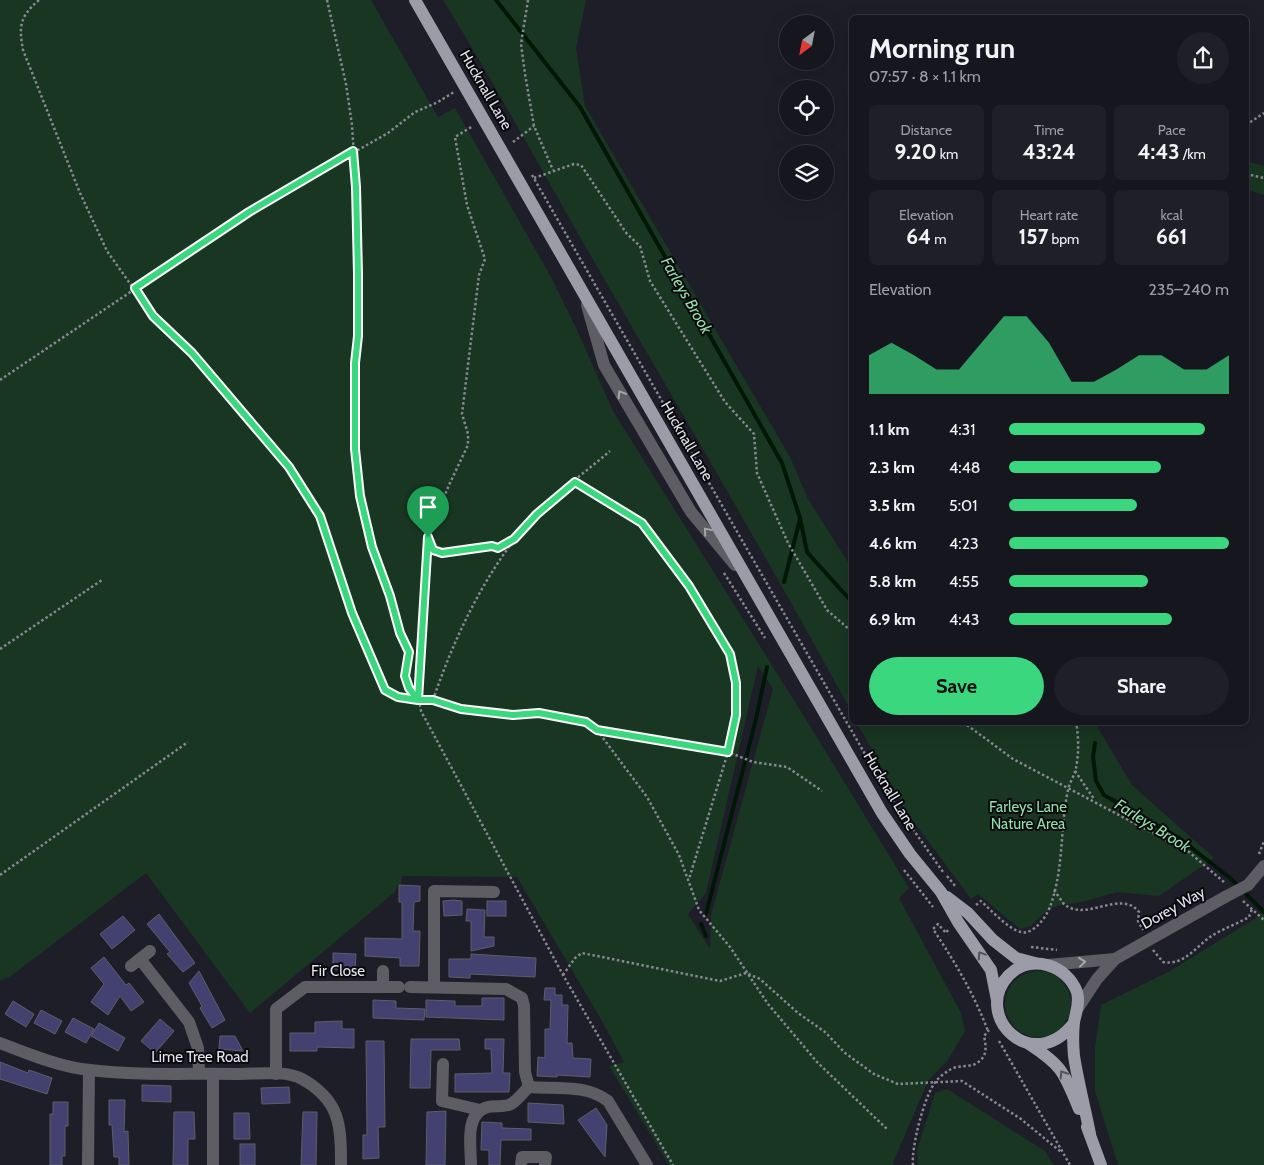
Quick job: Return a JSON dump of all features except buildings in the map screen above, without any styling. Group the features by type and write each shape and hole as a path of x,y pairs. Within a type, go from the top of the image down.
{"main road":[{"name":"Hucknall Lane","path":"415,0 882,813 910,854 941,892 958,922 991,970 998,1014 1004,1027 1014,1037 1050,1058 1064,1073 1101,1165"},
{"name":"Hucknall Lane","path":"941,892 968,913 993,940 1016,958 1061,971 1071,981 1077,994 1078,1008 1074,1023 1074,1055 1090,1134"},
{"path":"997,1000 1001,986 1010,974 1022,966 1042,964"},
{"path":"1027,1043 1041,1045 1054,1041 1066,1034 1074,1023"}],"street":[{"path":"419,0 424,16"},
{"path":"584,294 604,365 692,512 750,582"},
{"name":"Dorey Way","path":"1248,885 1264,866"},
{"name":"Dorey Way","path":"1078,1008 1096,979 1115,959 1248,885 1264,882"},
{"path":"434,988 434,891 494,892"},
{"path":"140,959 189,1022 198,1048 199,1074"},
{"name":"Dorey Way","path":"1042,964 1115,959"},
{"name":"Fir Close","path":"383,971 383,987"},
{"name":"Fir Close","path":"276,1074 276,1009 305,987 506,989 522,998 524,1006 525,1072 528,1088"},
{"name":"Lime Tree Road","path":"0,1043 45,1059 89,1070 199,1074 276,1074 299,1077 320,1090 333,1107 341,1129 341,1165"},
{"path":"443,1064 442,1101 480,1110"},
{"path":"88,1165 89,1070"},
{"path":"213,1074 213,1165"},
{"path":"471,1165 474,1115 489,1106 512,1104 528,1088 587,1090 602,1096 608,1101 647,1165"},
{"path":"521,1165 522,1157 546,1157 545,1165"}],"path":[{"path":"39,0 28,9 20,28 23,50 53,128 99,234 118,268 135,288 153,316 192,353 289,467 320,516 352,613 385,690 398,697 433,700 461,709 513,715 539,713 586,722 597,730 647,797 679,855 699,910 730,947 768,1004 798,1041 888,1130"},
{"path":"327,0 346,84 356,187 358,336 355,363 355,449 360,496 372,547 390,596 400,633 409,652 405,676 409,688 418,700 563,975 673,1165"},
{"path":"528,0 521,44 534,126 553,170"},
{"path":"0,380 249,212 388,132 415,112 438,102 454,92"},
{"path":"1249,123 1264,113"},
{"path":"418,700 428,537 468,445 468,434 462,414 479,275 485,259 467,205 455,137 473,126"},
{"path":"513,142 534,126"},
{"path":"508,134 517,149"},
{"path":"534,178 574,164 581,165 627,234 640,246 650,281 694,354 725,402 754,434 757,473 788,544 827,610 849,629"},
{"path":"530,171 876,773"},
{"path":"1249,175 1264,178"},
{"path":"433,700 446,663 472,607 514,539 537,514 610,451"},
{"path":"575,482 642,523 689,586 730,654 736,683 736,715 728,752 689,880"},
{"path":"428,537 433,550 442,553 492,546 498,548 514,539"},
{"path":"0,649 102,580"},
{"path":"967,725 1013,758 1068,789 1095,800 1120,816 1189,852 1226,883"},
{"path":"981,901 1015,931 1025,933 1032,930 1042,920 1052,903 1059,868 1068,789 1075,771 1079,736 1077,725"},
{"path":"597,730 728,752 753,762 787,767 822,791"},
{"path":"0,876 188,742"},
{"path":"1075,771 1095,800"},
{"path":"880,781 944,873 962,894"},
{"path":"1239,896 1264,920"},
{"path":"951,928 946,933 938,924 933,929 957,966 980,1010 988,1031"},
{"path":"1144,932 1152,927"},
{"path":"1024,947 1058,950"},
{"path":"563,975 575,958 582,953 720,982 746,973 760,979 798,1013 825,1032 845,1053 874,1074 898,1084 934,1084 962,1081 1021,1119 1064,1154"},
{"path":"914,1165 912,1154 934,1084 950,1069 977,1063 985,1054 987,1048 984,1036 991,1028 1070,1165"}],"green space":[{"path":"0,0 371,0 438,117 455,108 551,277 613,411 909,888 899,898 961,1013 965,1031 948,1060 928,1081 893,1163 894,1165 669,1165 609,1066 624,1062 517,877 402,876 401,885 397,885 396,891 250,1013 146,873 11,976 0,981","holes":["758,666 773,689 711,915 710,949 688,914 706,893"]},
{"path":"443,0 586,0 576,48 585,106 790,457 808,499 849,564 849,707 730,495"},
{"path":"1249,162 1264,166 1264,195 1249,190"},
{"name":"Farleys Lane Nature Area","path":"858,725 1096,725 1132,785 1214,858 1159,896 1117,892 1082,902 1057,906 1045,912 1031,926 1020,929 978,894 971,899 906,811"},
{"path":"1264,913 1264,1165 1118,1165 1095,1091 1095,1048 1101,1005 1170,971"},
{"path":"1038,971 1050,974 1061,981 1068,992 1071,1004 1068,1016 1061,1027 1050,1034 1038,1037 1026,1034 1015,1027 1008,1016 1005,1004 1008,992 1015,981 1026,974"},
{"path":"947,1089 1045,1151 1054,1165 918,1165 917,1150 935,1093"}],"waterway":[{"name":"Farleys Brook","path":"496,0 580,107 782,463 800,518 807,552 849,599"},
{"path":"784,582 800,519"},
{"path":"706,914 756,719 767,667"},
{"name":"Farleys Brook","path":"1095,743 1093,757 1096,781 1104,795 1179,838 1230,878 1264,912"},
{"path":"701,924 706,936"}],"route":[{"path":"428,537 423,601 420,692 418,700 398,697 385,690 352,613 320,516 289,467 192,353 153,316 135,288 249,212 353,151 356,187 358,274 355,449 360,496 372,547 390,596 400,633 409,652 405,676 409,688 418,700 433,700 461,709 513,715 539,713 586,722 597,730 728,752 736,715 736,683 730,654 689,586 642,523 575,482 537,514 514,539 498,548 492,546 442,553 433,550 428,537"}]}
